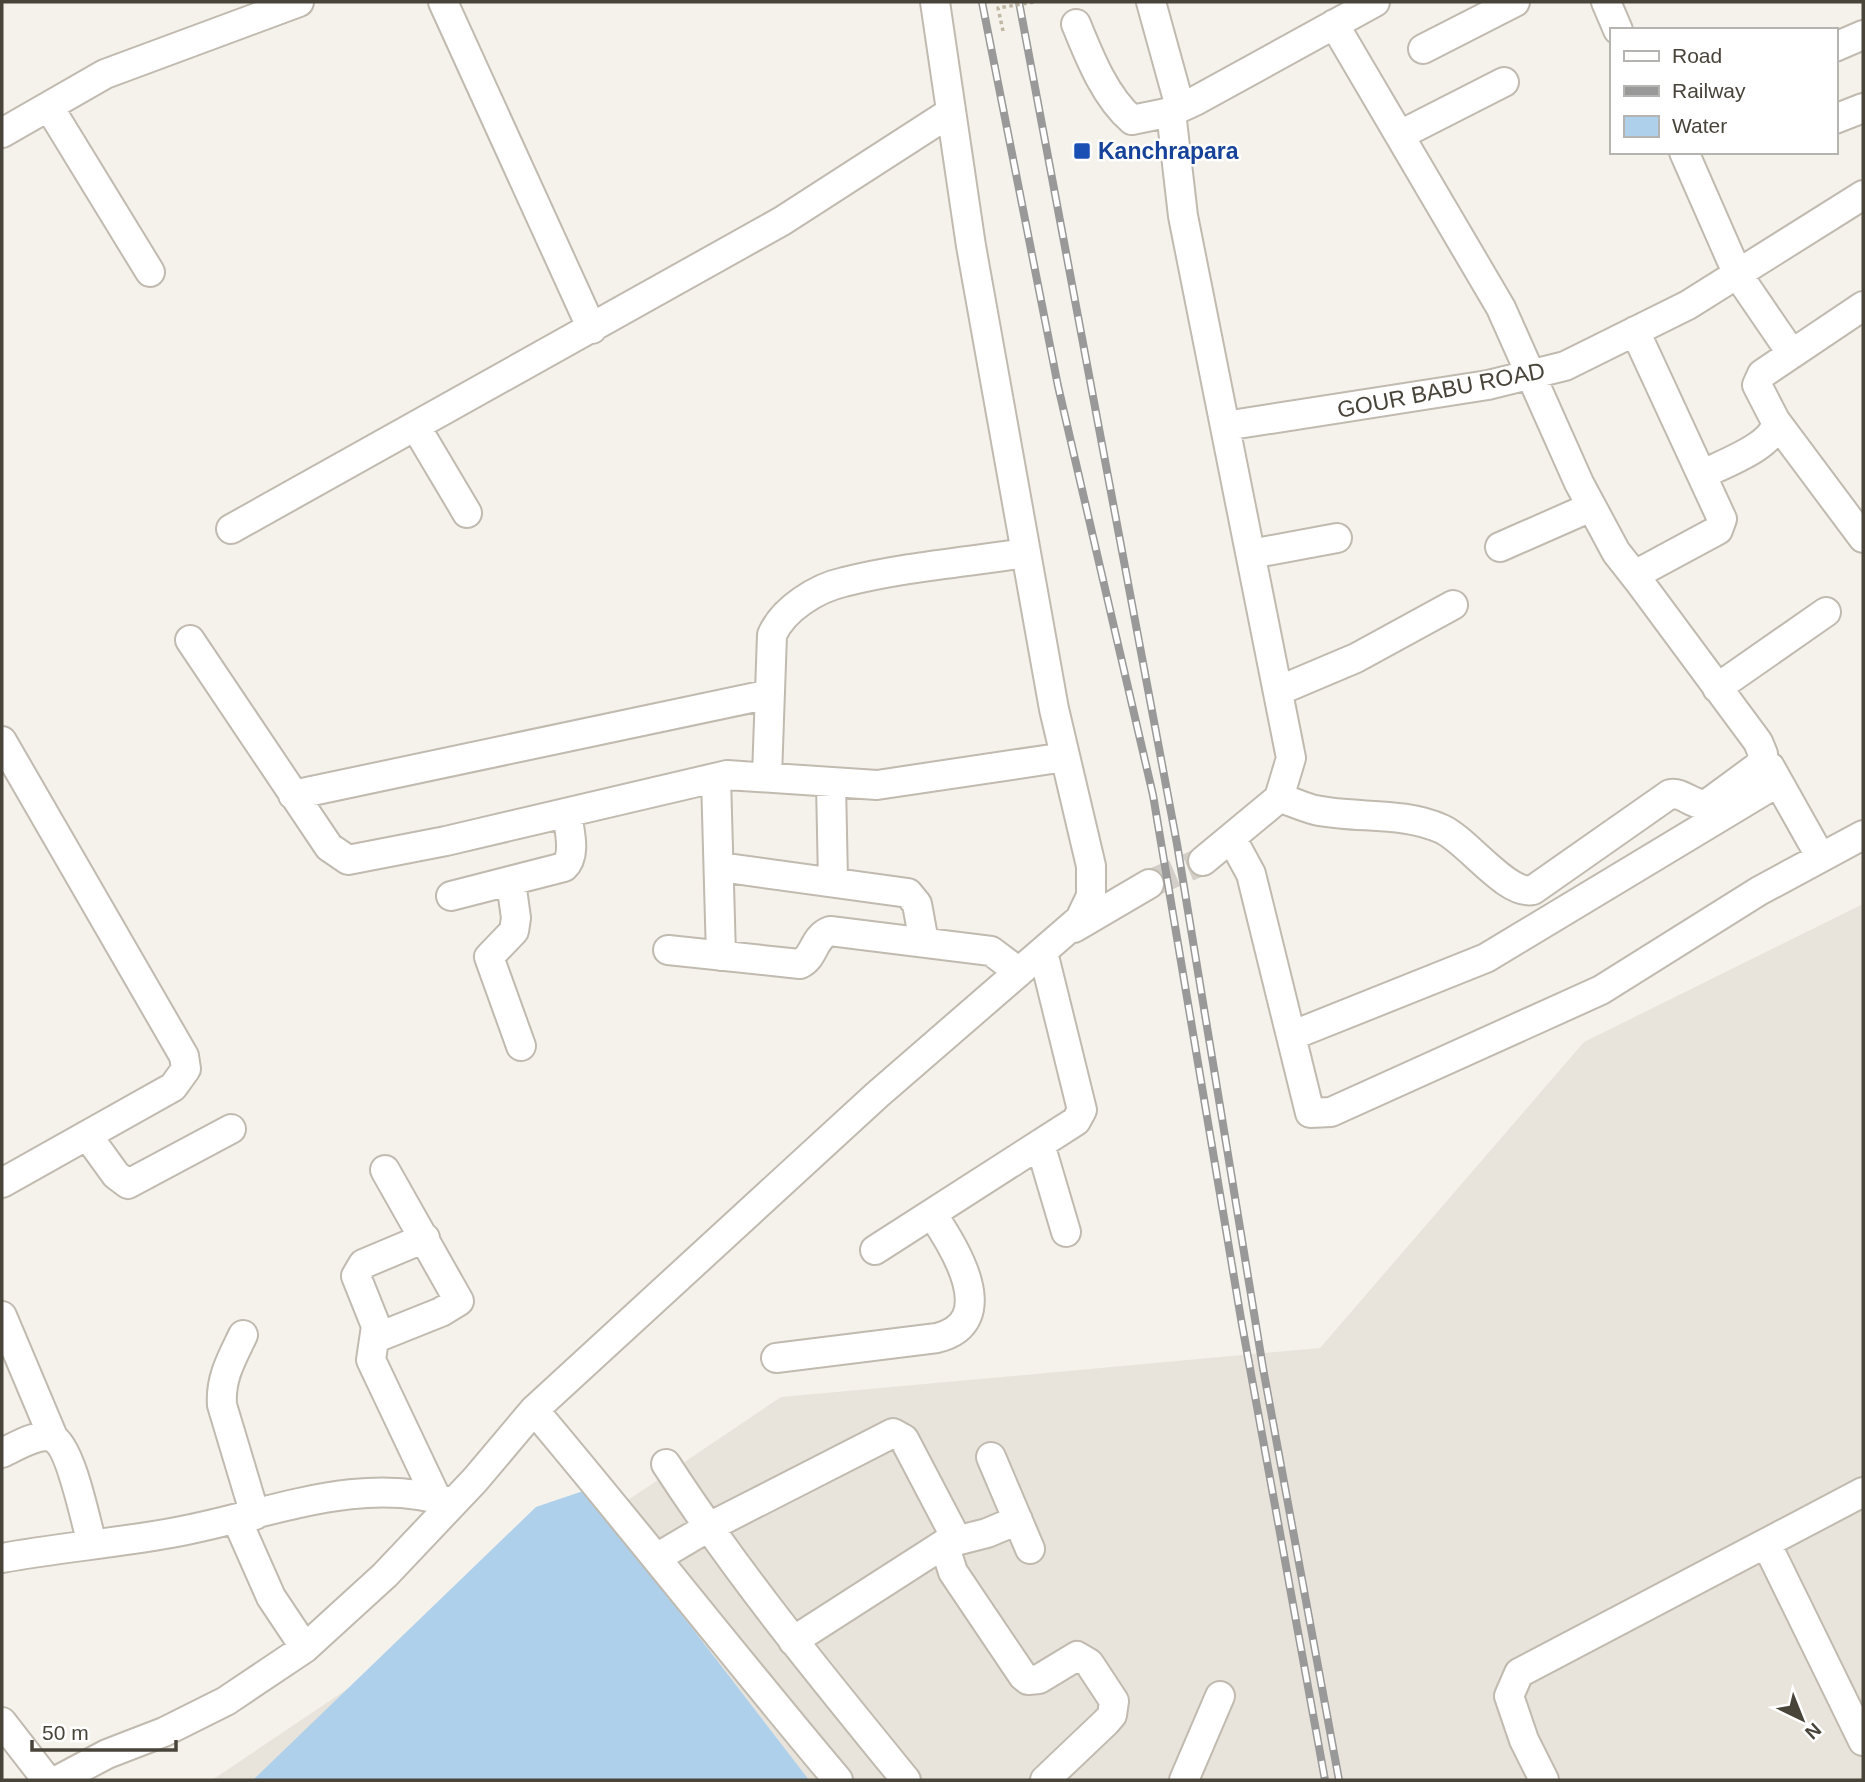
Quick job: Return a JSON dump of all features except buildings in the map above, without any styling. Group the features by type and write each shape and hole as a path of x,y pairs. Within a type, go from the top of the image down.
{"street":[{"path":"2,133 105,74 299,2"},
{"path":"443,2 592,329"},
{"path":"58,1780 97,1758 164,1732 226,1701 305,1648 385,1575 444,1500 534,1410 877,1096 1080,919 1091,896 1091,866 1065,757 1026,552 971,246 935,2"},
{"path":"1151,2 1176,109 1183,216 1292,758 1279,797 1203,861"},
{"path":"1076,24 1088,54 1124,113 1132,120 1176,109 1375,2"},
{"path":"1423,49 1516,2"},
{"path":"1606,2 1617,28"},
{"path":"1334,24 1495,297 1591,507 1616,552 1758,742 1820,856"},
{"path":"1837,46 1863,35"},
{"path":"1400,135 1504,82"},
{"path":"49,107 150,272"},
{"path":"1837,118 1863,108"},
{"path":"231,529 782,221 951,112"},
{"path":"1685,154 1738,275 1792,354"},
{"name":"GOUR BABU ROAD","path":"1225,426 1533,376 1564,366 1688,305 1863,195"},
{"path":"1863,306 1758,378 1759,391 1775,420 1863,538"},
{"path":"1635,331 1721,513 1718,530 1642,571 1638,580"},
{"path":"1703,474 1767,440 1775,430 1775,420"},
{"path":"416,426 467,513"},
{"path":"1500,547 1591,507"},
{"path":"1251,554 1337,538"},
{"path":"766,776 772,635 777,623 788,611 842,582 1026,552"},
{"path":"1278,691 1356,658 1453,605"},
{"path":"1717,688 1826,612"},
{"path":"190,640 329,848 348,860 716,778 766,776 831,785 915,782 1065,757"},
{"path":"293,795 770,694"},
{"path":"2,741 12,784 184,1056 186,1069 173,1087 2,1183"},
{"path":"1279,797 1316,810 1409,819 1442,829 1465,843 1510,885 1524,892 1533,890 1670,794 1679,794 1699,805 1714,801 1760,765 1763,754"},
{"path":"716,778 721,956"},
{"path":"1291,1036 1486,958 1778,782"},
{"path":"831,785 833,881"},
{"path":"451,896 556,871 570,862 567,813"},
{"path":"1232,839 1251,874 1310,1113 1331,1111 1601,990 1820,856 1863,835"},
{"path":"720,867 908,893 917,904 924,942"},
{"path":"511,882 516,918 514,931 489,957 521,1046"},
{"path":"1052,943 1149,884"},
{"path":"668,950 800,964 808,960 819,937 830,931 991,951 1020,972"},
{"path":"875,1250 1076,1121 1082,1110 1052,943"},
{"path":"87,1135 116,1175 128,1184 232,1129"},
{"path":"1040,1144 1066,1232"},
{"path":"376,1338 441,1312 459,1301 385,1170"},
{"path":"776,1358 937,1338 959,1329 966,1318 969,1291 960,1258 932,1214"},
{"path":"425,1238 359,1267 356,1276 376,1326 371,1360 444,1500"},
{"path":"2,1316 53,1437 61,1446 92,1544"},
{"path":"243,1335 223,1379 221,1391 225,1415 246,1518 271,1597 305,1648"},
{"path":"534,1410 658,1557 745,1670 838,1780"},
{"path":"658,1557 707,1528 893,1433 904,1439 951,1542 953,1572 1023,1676 1028,1680 1039,1679 1077,1656 1088,1663 1114,1701 1112,1716 1045,1780"},
{"path":"2,1453 44,1436 53,1437"},
{"path":"991,1457 1030,1549"},
{"path":"666,1464 707,1528 793,1641 906,1780"},
{"path":"2,1558 246,1518 357,1491 409,1492 444,1500"},
{"path":"1544,1780 1524,1740 1509,1696 1519,1673 1767,1545 1863,1492"},
{"path":"793,1641 951,1542 987,1534 1018,1520"},
{"path":"1767,1545 1863,1741"},
{"path":"1184,1780 1220,1696"},
{"path":"2,1722 47,1780"}],"path":[{"path":"1003,31 998,8 1034,2"}],"shaded area":[{"path":"1863,904 1863,1780 212,1780 781,1397 1320,1348 1584,1042"}],"water":[{"path":"586,1490 809,1780 253,1780 536,1507"}],"tunnel":[{"path":"1149,884 1203,861"}],"railway":[{"path":"982,2 1058,386 1153,795 1241,1319 1325,1780"},
{"path":"1019,2 1177,844 1263,1368 1339,1780"}],"place":[{"name":"Kanchrapara","path":"1082,151"}]}
